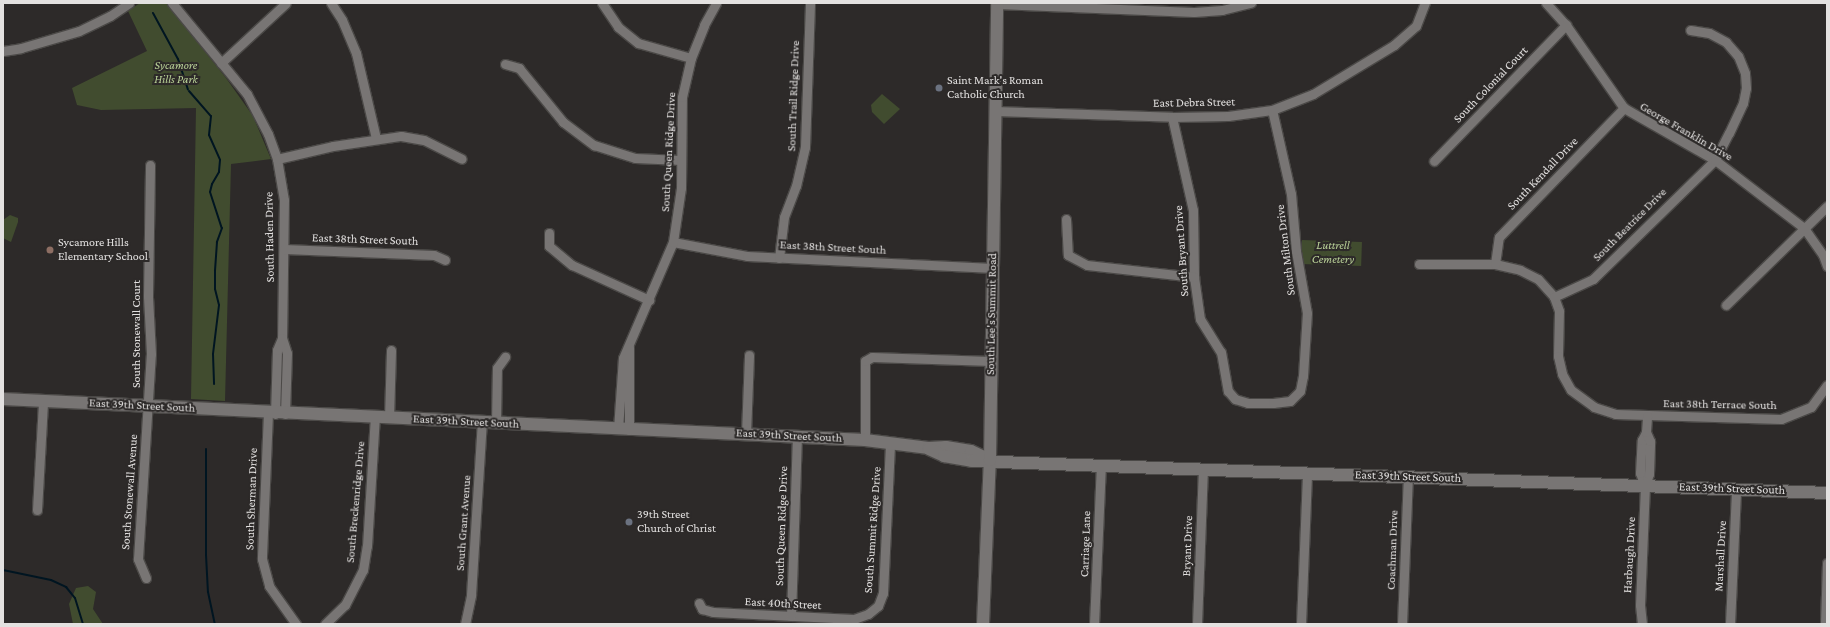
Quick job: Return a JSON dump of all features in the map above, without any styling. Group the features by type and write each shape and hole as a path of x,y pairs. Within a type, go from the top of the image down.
{"main road":[{"name":"South Lee's Summit Road","path":"983,624 990,460 997,3"},
{"name":"East 39th Street South","path":"3,399 276,414 375,417 865,440 928,448 958,459 1408,478 1827,493"}],"street":[{"path":"3,51 21,48 79,31 110,16 129,3"},
{"name":"South Haden Drive","path":"172,3 255,106 277,160 284,200 282,338 287,353 276,414"},
{"path":"221,63 286,3"},
{"path":"331,3 342,20 356,53 376,138"},
{"path":"602,3 618,27 638,43 691,58"},
{"name":"South Queen Ridge Drive","path":"623,429 629,347 673,242 680,194 682,97 691,58 704,25 716,3"},
{"name":"South Trail Ridge Drive","path":"779,258 784,217 796,186 806,147 810,3"},
{"path":"997,3 1194,12 1222,10 1251,3"},
{"name":"East Debra Street","path":"995,111 1172,117 1228,116 1272,110 1313,94 1394,45 1416,26 1425,3"},
{"name":"George Franklin Drive","path":"1546,3 1566,25 1624,108 1715,160 1804,228 1823,255 1827,266"},
{"name":"South Colonial Court","path":"1434,161 1566,25"},
{"name":"South Beatrice Drive","path":"1554,297 1593,279 1715,160 1743,103 1746,88 1745,73 1738,56 1726,42 1709,33 1690,30"},
{"path":"505,64 518,68 563,122 594,145 635,158 681,160"},
{"name":"South Kendall Drive","path":"1495,264 1500,237 1624,108"},
{"name":"South Milton Drive","path":"1235,399 1248,402 1290,401 1300,391 1303,376 1307,313 1297,259 1291,194 1272,110"},
{"name":"South Bryant Drive","path":"1172,117 1193,210 1194,277 1200,319 1221,352 1228,391 1235,399"},
{"path":"277,160 376,138 402,136 419,138 462,159"},
{"name":"South Stonewall Court","path":"148,406 151,354 148,296 150,165"},
{"path":"1726,305 1827,206"},
{"path":"1066,218 1068,255 1087,265 1194,277"},
{"path":"549,233 549,246 572,265 649,300"},
{"name":"East 38th Street South","path":"673,242 720,253 779,258 993,268"},
{"name":"East 38th Street South","path":"284,250 434,254 445,260"},
{"path":"1418,264 1495,264 1520,270 1538,280 1554,297"},
{"name":"East 38th Terrace South","path":"1554,297 1560,324 1558,356 1562,374 1571,390 1594,407 1615,414 1781,419 1811,408 1827,385"},
{"path":"388,418 391,350"},
{"path":"865,440 866,361 882,355 991,360"},
{"path":"746,434 749,356"},
{"path":"496,423 497,368 505,357"},
{"path":"37,510 43,401"},
{"name":"South Stonewall Avenue","path":"146,578 138,558 148,406"},
{"name":"South Sherman Drive","path":"276,414 262,559 269,586 296,624"},
{"name":"Harbaugh Drive","path":"1642,624 1639,612 1645,486 1640,473 1642,440 1646,432 1647,416"},
{"name":"South Breckenridge Drive","path":"325,624 345,605 363,570 367,546 375,417"},
{"name":"South Grant Avenue","path":"465,624 471,595 482,422"},
{"name":"South Queen Ridge Drive","path":"791,616 797,437"},
{"name":"South Summit Ridge Drive","path":"868,614 878,606 883,593 890,443"},
{"name":"Carriage Lane","path":"1094,624 1101,465"},
{"name":"Bryant Drive","path":"1197,624 1204,469"},
{"path":"1301,624 1307,474"},
{"name":"Coachman Drive","path":"1402,624 1408,478"},
{"name":"Marshall Drive","path":"1730,624 1736,490"},
{"path":"1825,624 1827,563"},
{"name":"East 40th Street","path":"700,603 702,609 713,612 854,619 868,614"}],"green space":[{"name":"Sycamore Hills Park","path":"140,3 166,3 226,78 253,116 271,159 231,164 225,401 191,399 196,108 101,110 77,105 72,88 147,51 128,11"},
{"path":"882,94 900,109 884,124 872,112 871,105"},
{"path":"10,215 18,218 11,242 3,238 3,220"},
{"name":"Luttrell Cemetery","path":"1302,240 1362,242 1361,266 1301,264"},
{"path":"88,586 96,592 93,609 103,624 73,624 69,604 76,588"}],"waterway":[{"path":"153,13 178,59 188,89"},
{"path":"189,91 211,116 209,135 220,160 219,172 212,184 210,192 222,228 217,242 215,271 215,289 219,305 213,354 214,384"},
{"path":"206,449 206,555 208,592 215,624"},
{"path":"3,570 51,580 66,587 75,598 83,624"}],"place":[{"name":"Saint Mark's Roman Catholic Church","path":"939,88"},
{"name":"Sycamore Hills Elementary School","path":"50,250"},
{"name":"39th Street Church of Christ","path":"629,522"}]}
